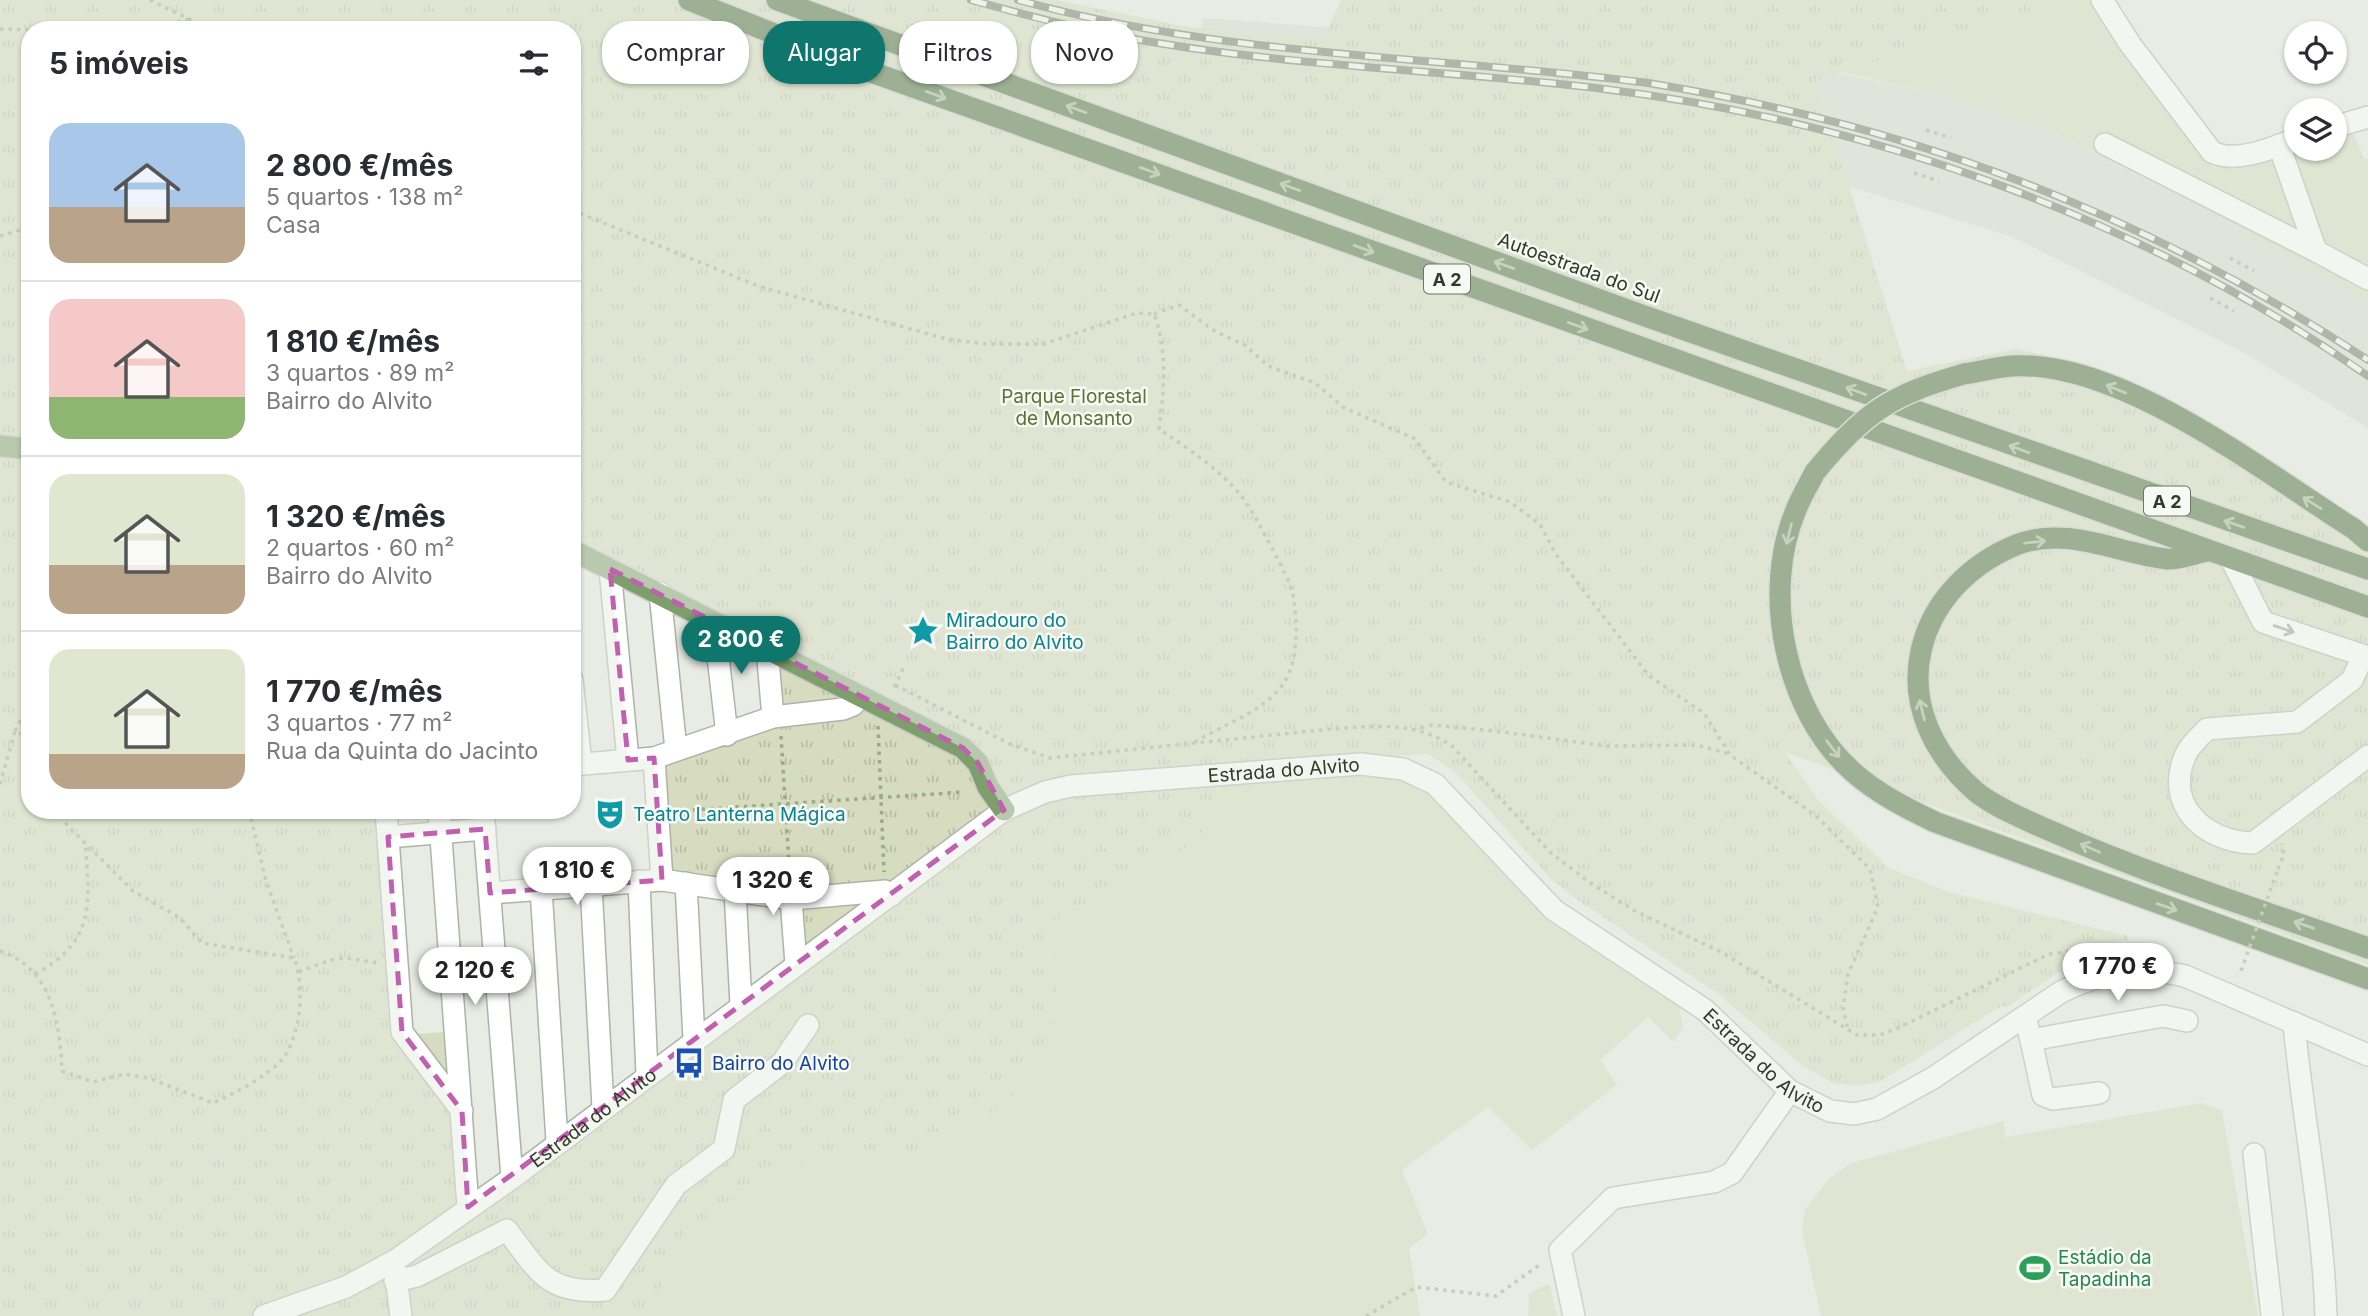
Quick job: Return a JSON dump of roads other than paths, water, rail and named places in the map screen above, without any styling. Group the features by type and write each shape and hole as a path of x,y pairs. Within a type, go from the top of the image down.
{"highway":[{"name":"A 2","path":"689,0 847,63 2368,607"},
{"name":"Autoestrada do Sul","path":"777,0 1639,314 2368,569"},
{"path":"2368,541 2354,529 2169,412 2110,387 2063,372 2013,366 1964,374 1916,388 1875,410 1845,436 1815,472 1795,512 1779,591 1783,637 1795,682 1811,718 1831,749 1853,772 1888,798 1935,822 2368,979"},
{"path":"2208,551 2169,559 2071,538 2020,543 1984,559 1952,588 1926,632 1917,670 1920,713 1944,758 1977,793 2116,860 2368,948"}],"main road":[{"path":"0,446 21,448"},
{"path":"581,554 970,753 1004,810"}],"street":[{"path":"2105,6 2212,152 2221,157 2234,156 2284,143"},
{"path":"2347,123 2368,117"},
{"path":"2105,144 2368,279"},
{"path":"2293,161 2316,251"},
{"path":"2231,559 2263,622 2366,657 2352,680 2297,722 2207,729 2186,751 2177,778 2186,811 2222,839 2253,843 2368,756"},
{"path":"610,569 628,760"},
{"path":"660,593 677,750"},
{"path":"714,622 727,735"},
{"path":"767,649 777,723"},
{"path":"581,764 654,758 727,735 843,709 853,705 860,696"},
{"path":"654,758 662,880"},
{"name":"Estrada do Alvito","path":"264,1316 395,1271 468,1207 512,1178 557,1141 888,893 1004,810 1058,789 1152,779 1361,764 1402,769 1419,775 1450,798 1554,910 1704,1010 1790,1091 1830,1111 1854,1114 1877,1109 1933,1078 2082,982 2122,972 2152,971 2185,976 2368,1055"},
{"path":"387,819 402,1032 462,1111"},
{"path":"439,819 468,1207"},
{"path":"388,837 440,833 484,820 512,1178"},
{"path":"490,893 662,880 791,898 888,893"},
{"path":"639,881 648,1075"},
{"path":"686,883 694,1039"},
{"path":"591,885 603,1108"},
{"path":"541,889 557,1141"},
{"path":"735,890 741,1005"},
{"path":"791,898 796,964"},
{"path":"2031,1040 2163,1016 2187,1021"},
{"path":"2025,1017 2043,1095 2053,1099 2099,1093"},
{"path":"2294,1023 2302,1105 2325,1271 2326,1316"},
{"path":"401,1316 395,1271 417,1276 507,1230 536,1269 557,1285 578,1292 605,1290 676,1185 724,1149 734,1100 782,1063 808,1025"},
{"path":"1574,1316 1560,1250 1613,1198 1714,1182 1732,1173 1790,1091"},
{"path":"2254,1154 2272,1316"}],"railway":[{"path":"971,0 1077,28 1233,54 1596,88 1699,103 1800,125 1901,152 2000,185 2096,224 2190,269 2281,320 2368,376"},
{"path":"1018,0 1095,19 1252,44 1648,83 1746,101 1841,124 1934,151 2023,182 2111,219 2198,261 2283,308 2368,360"}],"place":[{"name":"Miradouro do Bairro do Alvito","path":"923,631"},
{"name":"Teatro Lanterna Mágica","path":"610,814"},
{"name":"Bairro do Alvito","path":"689,1063"},
{"name":"Estádio da Tapadinha","path":"2035,1268"}],"park label":[{"name":"Parque Florestal de Monsanto","path":"1074,407"}]}
